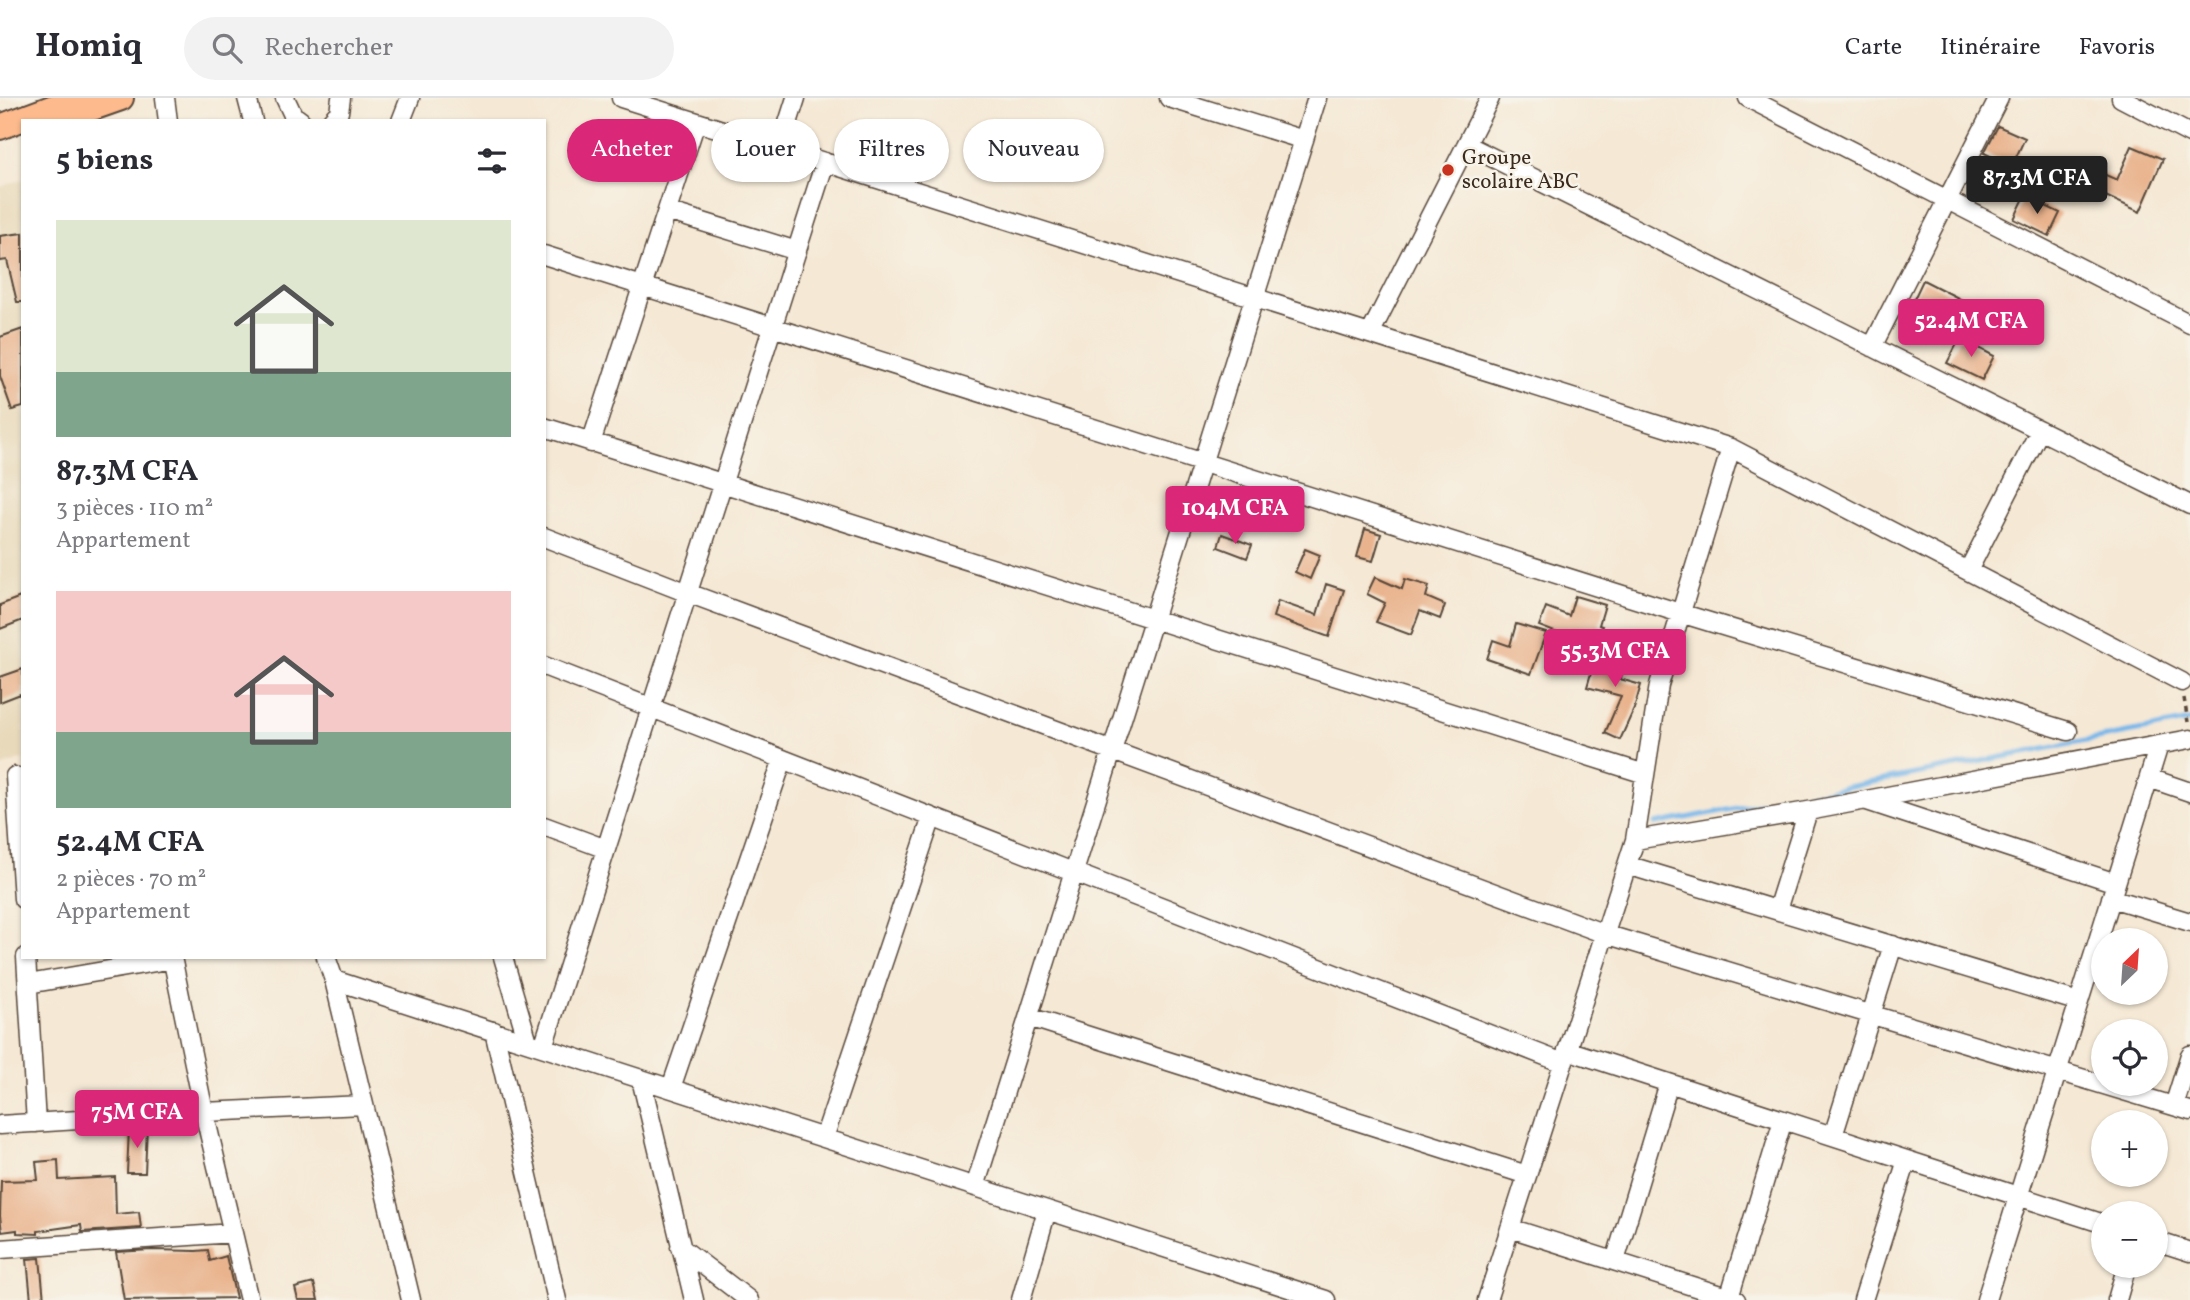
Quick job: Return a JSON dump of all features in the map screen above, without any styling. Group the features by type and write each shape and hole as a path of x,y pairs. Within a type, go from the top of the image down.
{"highway":[{"path":"51,119 92,109 121,98"},
{"path":"0,127 21,124"},
{"path":"0,142 21,131"}],"street":[{"path":"165,98 168,119"},
{"path":"247,98 252,119"},
{"path":"285,98 293,116 297,119"},
{"path":"333,119 339,112 341,98"},
{"path":"402,119 410,98"},
{"path":"621,98 687,119"},
{"path":"789,119 796,98"},
{"path":"1169,98 1304,141"},
{"path":"975,1187 1317,98"},
{"path":"1370,334 1490,98"},
{"path":"1748,98 2190,324"},
{"path":"1871,347 1999,98"},
{"path":"2121,98 2190,134"},
{"path":"1467,145 2190,505"},
{"path":"820,160 1731,448 2182,682"},
{"path":"536,1045 606,849 825,162"},
{"path":"591,443 676,182"},
{"path":"667,211 797,251"},
{"path":"546,256 1680,613 2068,731"},
{"path":"546,428 1645,774"},
{"path":"1968,571 2039,430"},
{"path":"1487,1300 1635,840 1659,685 1731,448"},
{"path":"546,538 1605,934 2182,1108 2190,1055"},
{"path":"546,667 1075,873 1565,1057 1669,1083 2091,1220"},
{"path":"1635,840 1808,811 2190,739"},
{"path":"1986,1300 2159,745"},
{"path":"671,1088 783,759"},
{"path":"13,777 21,875"},
{"path":"2148,778 2190,792"},
{"path":"1865,800 2114,891 2190,922"},
{"path":"1777,910 1808,811"},
{"path":"824,1138 932,817"},
{"path":"546,827 606,849"},
{"path":"1627,864 2079,1002"},
{"path":"1833,1136 1893,945"},
{"path":"26,959 36,1123"},
{"path":"28,984 167,959"},
{"path":"173,959 204,1112 249,1300"},
{"path":"327,959 334,979 411,1300"},
{"path":"504,959 536,1045"},
{"path":"334,979 1326,1300"},
{"path":"1029,1017 1527,1175"},
{"path":"494,1031 557,1300"},
{"path":"641,1079 694,1300"},
{"path":"1615,1261 1669,1083"},
{"path":"0,1125 363,1105"},
{"path":"1510,1228 1733,1299 1783,1120"},
{"path":"1864,1300 1907,1160"},
{"path":"1021,1300 1047,1210"},
{"path":"0,1249 233,1233"},
{"path":"2168,1245 2190,1252"},
{"path":"680,1247 749,1300"},
{"path":"2117,1300 2123,1278"}],"shaded area":[{"path":"21,180 21,760 0,767 0,187"}],"building":[{"path":"1998,126 2025,138 2012,166 1984,153"},
{"path":"2132,146 2163,159 2140,212 2086,187 2094,170 2117,180"},
{"path":"2025,196 2060,213 2049,236 2014,219"},
{"path":"21,233 21,302 17,302 7,260 0,261 0,236"},
{"path":"1923,280 1974,306 1965,324 1914,299"},
{"path":"21,330 21,408 12,410 0,376 0,337"},
{"path":"1960,338 1994,356 1982,380 1947,363"},
{"path":"1365,529 1381,534 1373,561 1357,557"},
{"path":"1222,534 1252,545 1247,558 1218,547"},
{"path":"1305,549 1320,555 1310,579 1295,572"},
{"path":"1375,577 1402,589 1405,579 1429,586 1426,597 1445,605 1440,619 1420,611 1411,635 1376,622 1385,603 1367,594"},
{"path":"1326,584 1344,590 1329,637 1273,617 1278,601 1317,615"},
{"path":"1575,596 1605,605 1599,625 1602,626 1594,647 1539,626 1546,607 1569,616"},
{"path":"21,597 21,621 0,629 0,605"},
{"path":"1516,624 1546,633 1531,674 1487,659 1493,640 1510,646"},
{"path":"1598,649 1628,660 1620,679 1641,685 1620,740 1605,733 1621,696 1587,687"},
{"path":"21,670 21,694 0,702 0,677"},
{"path":"147,1127 145,1173 127,1173 129,1128"},
{"path":"58,1160 59,1180 115,1177 116,1214 139,1212 141,1228 82,1232 81,1225 38,1231 38,1234 17,1233 17,1230 2,1232 1,1181 38,1180 36,1162"},
{"path":"208,1250 210,1261 226,1256 236,1298 124,1300 116,1252"},
{"path":"40,1258 44,1300 31,1300 27,1259"},
{"path":"314,1283 318,1300 298,1300 295,1288"}],"waterway":[{"path":"1655,824 2190,721"}],"place":[{"name":"Groupe scolaire ABC","path":"1448,170"}]}
